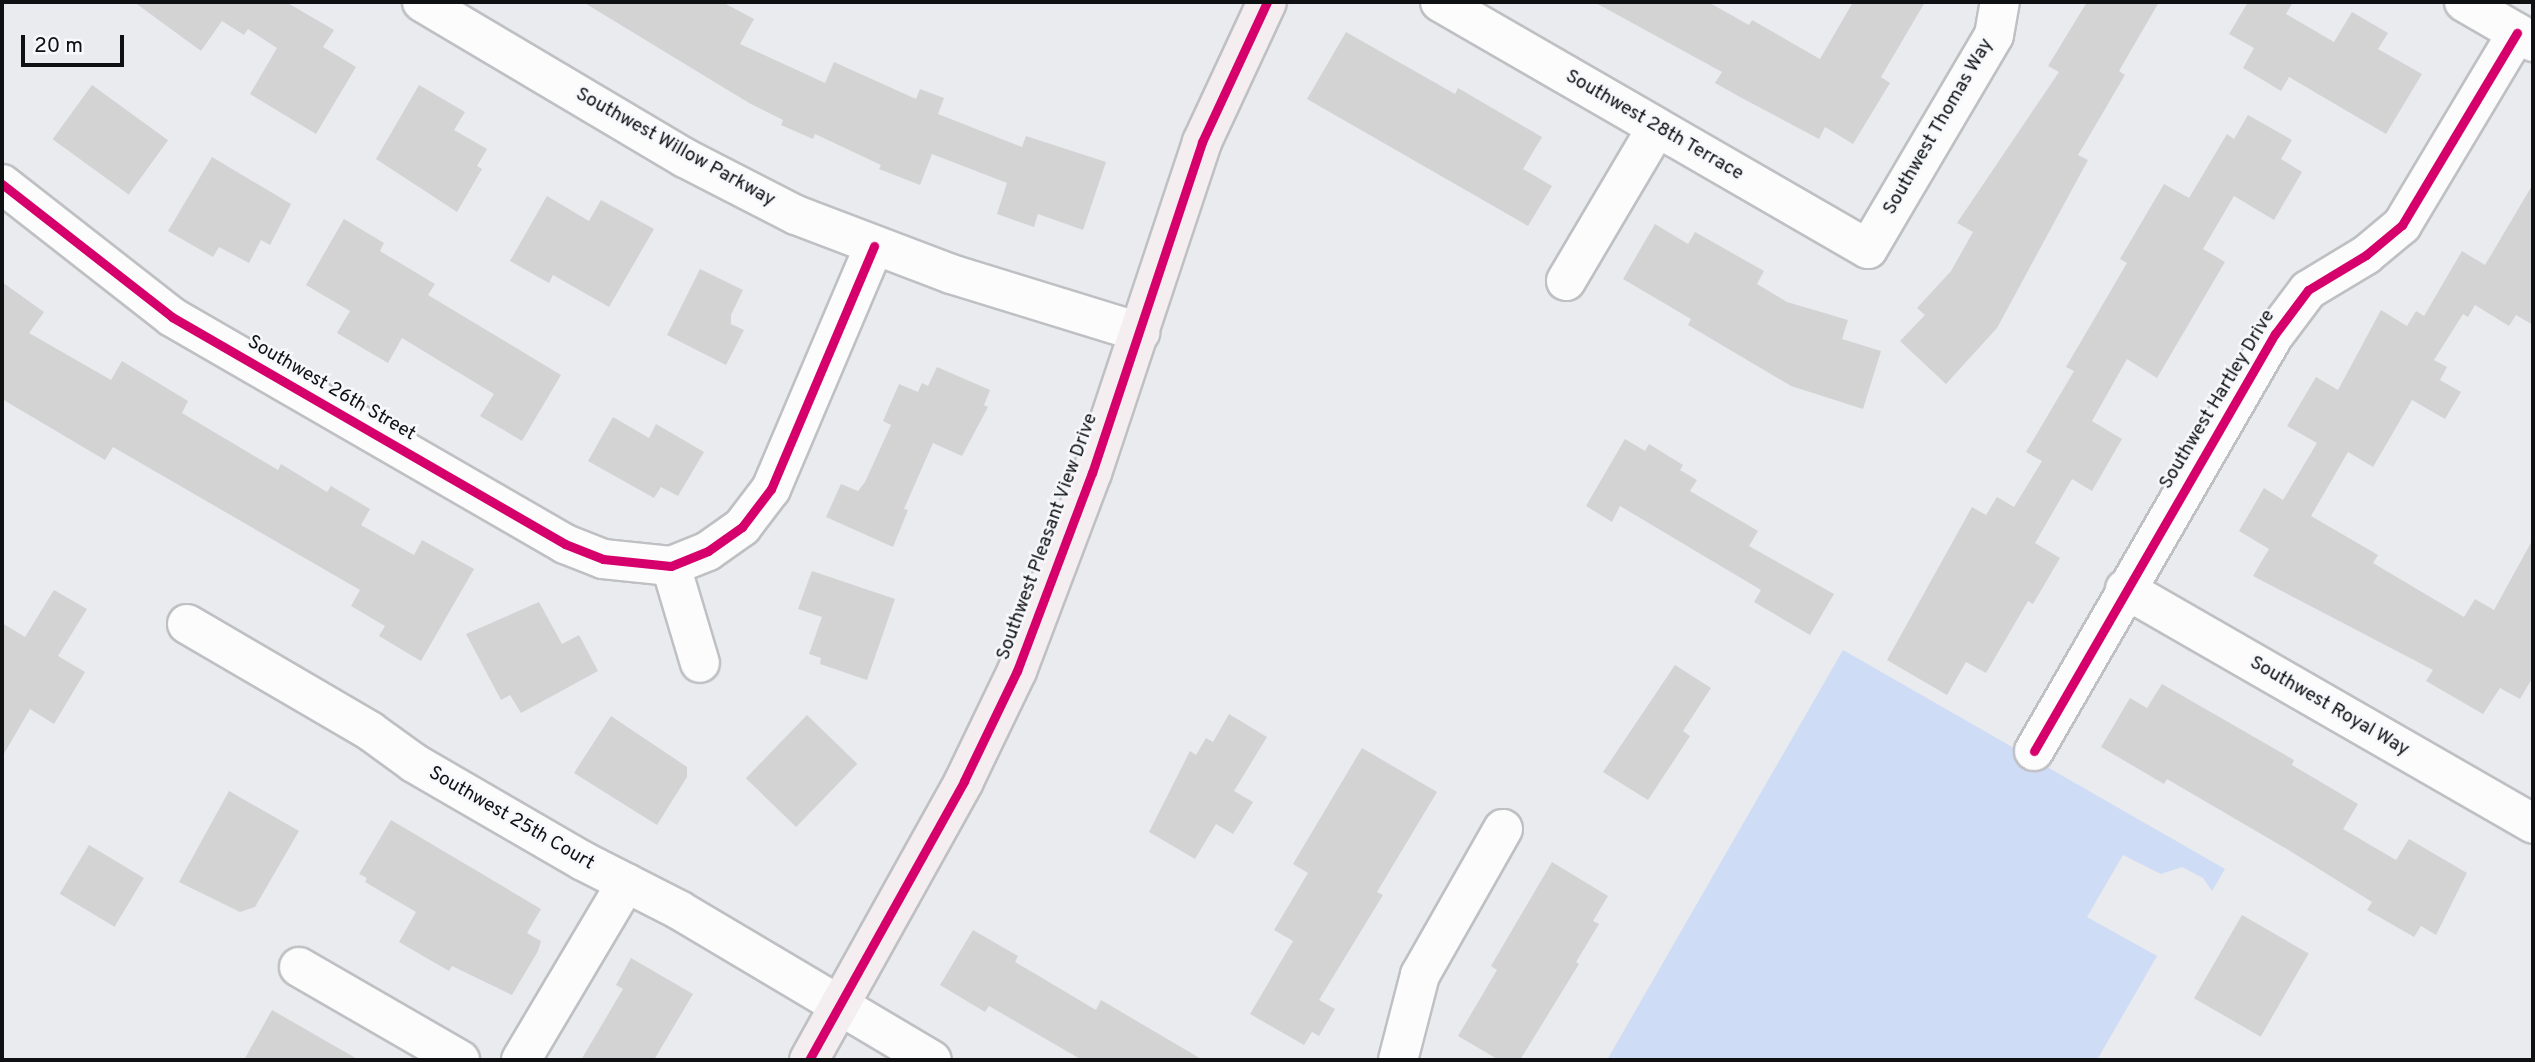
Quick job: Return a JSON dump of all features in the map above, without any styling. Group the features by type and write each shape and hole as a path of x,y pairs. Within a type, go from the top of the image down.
{"main road":[{"name":"Southwest Pleasant View Drive","path":"809,1060 964,781 1017,671 1068,542 1202,142 1267,2"}],"street":[{"name":"Southwest Willow Parkway","path":"422,2 685,158 796,215 874,246 1140,332"},
{"name":"Southwest 28th Terrace","path":"1440,2 1868,249"},
{"name":"Southwest Thomas Way","path":"1868,249 1994,35 2000,2"},
{"path":"2463,2 2525,37"},
{"name":"Southwest Hartley Drive","path":"2034,751 2125,589 2276,334 2308,290 2366,254 2402,225 2525,37"},
{"path":"1566,281 1656,129"},
{"name":"Southwest 26th Street","path":"2,184 172,317 565,544 603,559 671,566"},
{"path":"700,663 671,566 708,551 743,527 771,489 874,246"},
{"name":"Southwest Royal Way","path":"2125,589 2533,824"},
{"name":"Southwest 25th Court","path":"187,624 370,731 414,763 932,1060"},
{"path":"1398,1060 1420,975 1503,829"},
{"path":"521,1060 626,883"},
{"path":"299,967 460,1060"}],"shaded area":[{"path":"1843,650 2225,869 2212,891 2203,878 2182,867 2161,874 2123,855 2087,917 2157,956 2097,1060 1607,1060"}],"building":[{"path":"134,2 286,2 334,30 323,47 356,67 316,134 250,94 277,48 248,29 244,35 222,21 201,51"},
{"path":"583,2 722,2 754,19 740,44 825,83 834,62 916,99 920,89 944,98 938,114 1022,147 1026,136 1106,162 1083,230 1038,214 1034,227 997,214 1007,183 932,154 920,185 879,169 881,165 815,134 813,139 781,125 783,120 749,103"},
{"path":"1594,2 1708,2 1749,25 1752,20 1820,59 1853,2 1925,2 1881,77 1890,83 1853,144 1825,127 1819,139 1740,97 1715,83 1722,72"},
{"path":"2087,2 2159,2 2119,71 2125,75 2078,155 2088,160 1997,328 1946,384 1900,341 1925,315 1917,308 1951,271 1973,232 1957,223 2059,72 2048,66"},
{"path":"2248,2 2293,2 2286,14 2334,42 2352,12 2388,33 2378,49 2422,74 2386,134 2289,77 2281,91 2243,68 2254,48 2229,34"},
{"path":"1346,32 1455,94 1458,88 1542,137 1523,169 1552,186 1528,226 1307,99"},
{"path":"92,85 168,140 129,194 53,139"},
{"path":"419,85 465,112 454,130 487,149 477,166 482,169 457,212 376,159"},
{"path":"2248,115 2292,140 2281,159 2302,172 2274,220 2234,196 2203,249 2225,262 2157,378 2127,359 2092,421 2122,439 2092,491 2072,479 2035,543 2060,558 2033,604 2028,601 1986,673 1966,662 1947,695 1887,660 1972,507 1986,515 1997,497 2014,507 2042,461 2026,452 2074,371 2066,367 2127,263 2120,259 2164,184 2189,198 2227,134 2234,139"},
{"path":"212,157 291,204 270,245 261,240 249,263 219,247 213,257 168,231"},
{"path":"2533,184 2533,325 2516,315 2509,326 2475,305 2468,317 2463,314 2434,360 2447,367 2440,380 2461,392 2445,419 2412,400 2373,467 2348,452 2311,516 2378,555 2373,563 2464,617 2475,599 2494,610 2533,539 2533,677 2520,699 2500,688 2483,714 2426,681 2433,670 2253,576 2269,549 2239,531 2264,488 2283,500 2317,443 2287,426 2316,377 2338,390 2381,310 2407,326 2416,311 2424,316 2462,251 2485,265"},
{"path":"547,196 589,221 601,200 654,229 609,307 553,275 549,283 510,261"},
{"path":"344,219 384,243 380,251 435,284 428,295 561,375 522,441 480,416 494,394 402,338 388,363 337,333 350,311 306,285"},
{"path":"1655,224 1688,244 1695,232 1764,271 1757,284 1787,302 1848,320 1842,339 1881,351 1863,409 1791,386 1688,325 1691,319 1623,279"},
{"path":"700,269 743,290 731,315 731,324 744,330 726,365 667,335"},
{"path":"2,282 44,312 29,333 111,380 122,361 188,401 182,413 278,470 281,464 327,492 331,486 370,509 361,525 414,555 422,540 474,569 421,661 379,636 385,626 351,606 360,590 113,447 105,460 2,399"},
{"path":"937,367 990,390 984,405 988,407 962,456 933,443 904,509 908,510 893,547 826,517 841,484 858,491 865,482 891,425 883,421 899,384 918,392 922,383 928,386"},
{"path":"613,417 649,438 656,424 704,452 678,496 661,487 654,498 588,461"},
{"path":"1625,439 1645,451 1649,444 1683,465 1680,470 1697,480 1690,491 1758,531 1749,546 1834,594 1810,635 1754,602 1761,590 1620,506 1612,522 1586,506"},
{"path":"812,571 895,599 867,680 820,664 821,658 809,654 822,617 798,609"},
{"path":"54,590 87,609 58,656 85,672 54,724 30,709 2,757 2,623 25,637"},
{"path":"539,602 562,644 579,635 598,671 521,713 510,695 501,700 466,634"},
{"path":"1675,665 1711,688 1683,731 1690,736 1648,800 1603,772"},
{"path":"2162,684 2294,760 2292,765 2358,804 2343,829 2396,860 2409,839 2467,873 2436,935 2421,926 2414,937 2367,910 2372,902 2285,848 2167,779 2164,784 2101,747 2130,698 2147,708"},
{"path":"1229,714 1267,737 1234,791 1253,802 1233,834 1216,824 1195,859 1149,832 1190,751 1196,755 1206,738 1213,742"},
{"path":"807,715 857,764 796,827 746,778"},
{"path":"611,716 687,767 687,777 657,825 574,773"},
{"path":"1362,748 1437,792 1377,892 1383,895 1319,1000 1335,1009 1319,1036 1312,1032 1304,1045 1250,1014 1293,941 1274,930 1308,873 1293,864"},
{"path":"229,791 299,831 255,907 240,912 179,882"},
{"path":"391,820 541,909 527,933 541,941 538,951 512,995 452,966 449,971 399,942 416,912 365,882 367,878 359,874"},
{"path":"89,845 144,878 115,927 60,894"},
{"path":"1552,862 1608,896 1593,921 1599,924 1576,962 1579,964 1520,1060 1499,1060 1458,1036 1497,970 1491,966"},
{"path":"2242,915 2309,954 2261,1037 2194,998"},
{"path":"973,930 1018,956 1015,962 1096,1010 1101,1000 1203,1060 1082,1060 989,1006 985,1012 940,985"},
{"path":"631,958 693,994 654,1060 581,1060 623,989 616,985"},
{"path":"272,1010 359,1060 244,1060"}],"cycle path":[{"path":"809,1060 964,781 1017,671 1092,473 1202,142 1267,2"},
{"path":"2034,751 2275,334 2308,290 2366,255 2402,225 2517,33"},
{"path":"2,184 172,317 565,544 603,559 671,566 708,551 742,527 771,489 874,246"}]}
